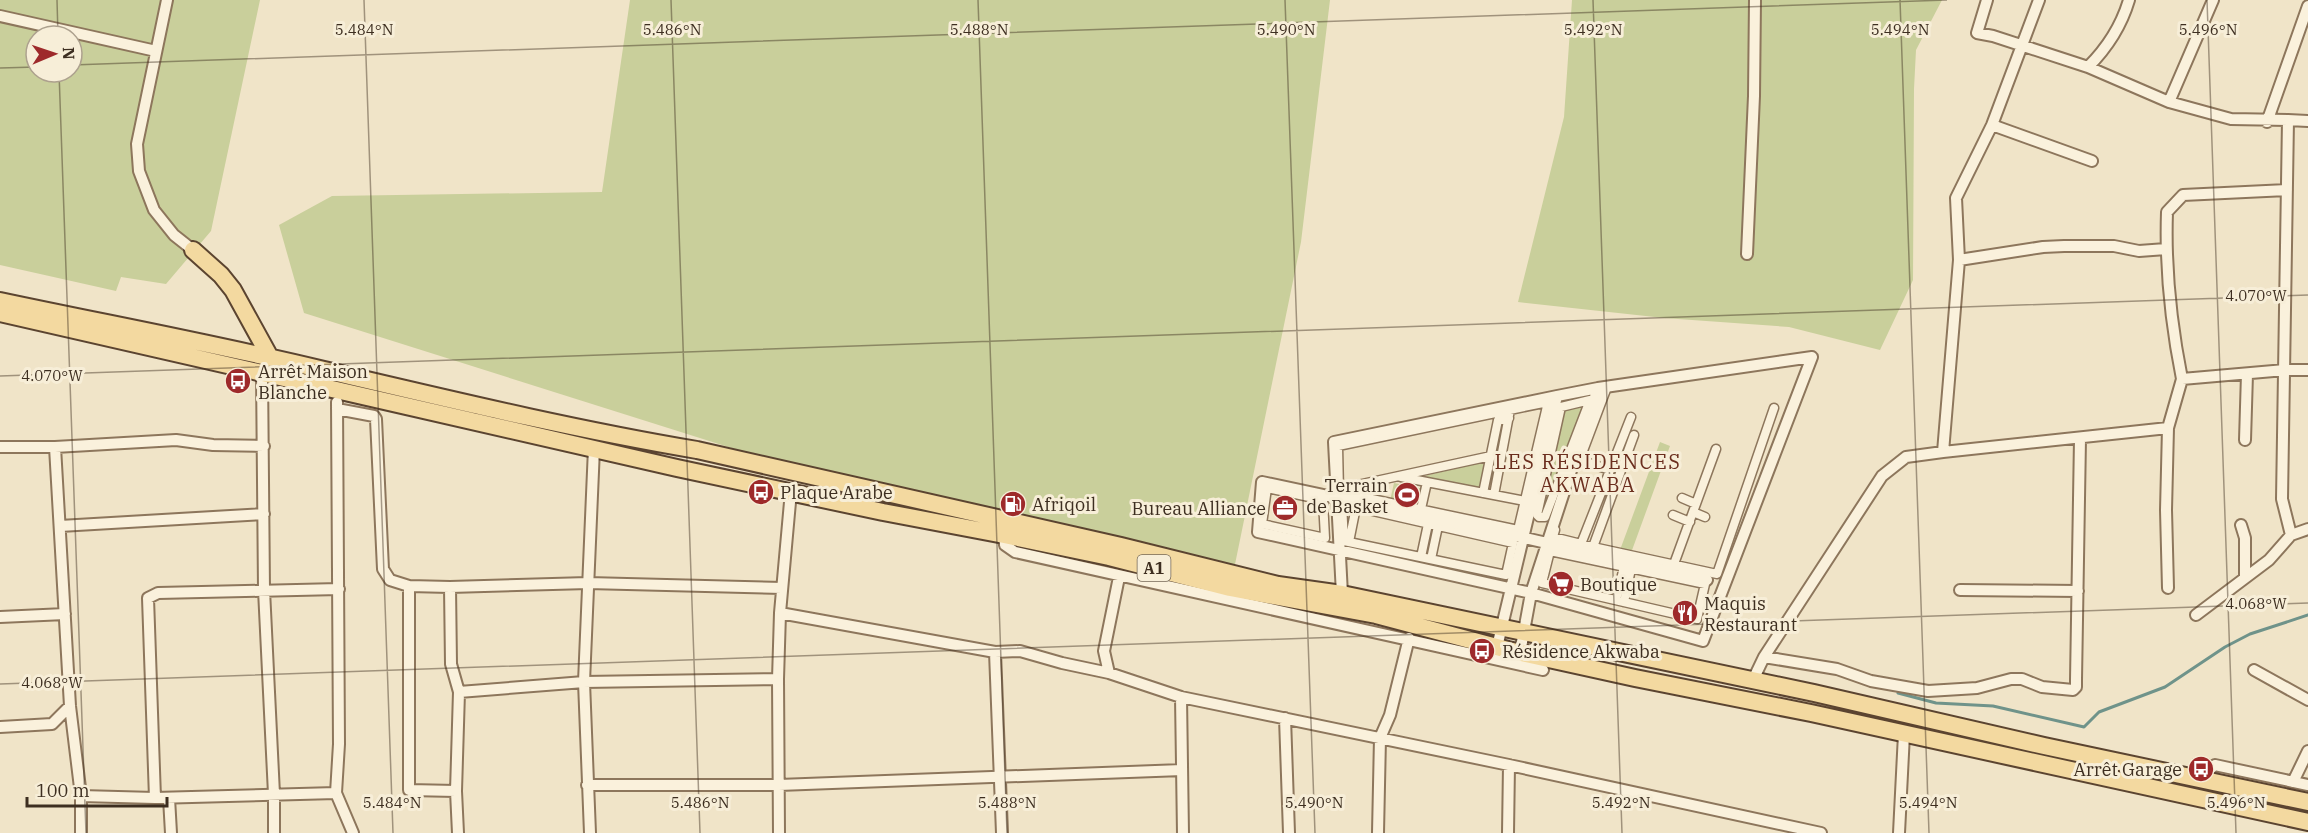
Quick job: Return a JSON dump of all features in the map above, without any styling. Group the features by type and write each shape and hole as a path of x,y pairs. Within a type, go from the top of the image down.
{"main road":[{"path":"193,250 221,275 233,290 267,365"},
{"name":"A1","path":"0,301 267,365 338,390 677,468 1109,557 1230,588 1376,615 1520,653 2308,822"},
{"name":"A1","path":"0,313 488,408 636,440 697,450 1121,546 1278,585 1342,594 1502,627 2308,802"}],"street":[{"path":"167,0 137,144 139,171 154,210 174,235 193,250"},
{"path":"1747,254 1754,96 1755,0"},
{"path":"1987,0 1977,33 2023,45 2088,67 2169,102 2231,119 2267,122 2308,121"},
{"path":"1943,452 1959,260 1956,198 1992,125 2039,0"},
{"path":"2088,67 2107,48 2123,20 2129,0"},
{"path":"2169,102 2213,0"},
{"path":"2267,122 2308,6"},
{"path":"0,16 156,51"},
{"path":"2288,120 2282,499 2291,535"},
{"path":"1992,125 2092,161"},
{"path":"2168,588 2166,510 2168,428 2182,379 2168,291 2167,212 2183,195 2287,190"},
{"path":"1959,260 2043,247 2114,246 2139,251 2166,249"},
{"path":"1338,493 1334,442 1557,396 1812,357 1703,640 1531,593 1258,532 1262,482 1338,493 1707,580"},
{"path":"267,365 264,446 264,590 274,833"},
{"path":"2182,379 2308,370"},
{"path":"2245,440 2247,374"},
{"path":"1603,388 1553,537 1717,574 1774,408"},
{"path":"1520,653 1531,593 1603,388"},
{"path":"338,390 339,744 336,793 353,833"},
{"path":"1497,647 1513,589 1557,396"},
{"path":"1590,400 1545,517 1539,517 1537,515 1561,407 1590,400"},
{"path":"1338,493 1518,530 1548,402 1510,414 1338,446 1338,493 1342,594"},
{"path":"337,409 374,416 376,419 383,569 390,580 409,586 450,587 588,583 782,588"},
{"path":"1483,493 1498,420 1510,414"},
{"path":"1494,495 1510,414"},
{"path":"1581,544 1630,417"},
{"path":"1753,680 1764,657 1882,476 1906,457 2168,428"},
{"path":"1593,547 1634,435"},
{"path":"1764,657 1837,669 1871,681 1928,692 1984,687 2011,679 2022,679 2042,687 2073,690 2076,680 2080,439"},
{"path":"0,447 55,447 176,440 213,445 264,446"},
{"path":"55,447 70,706 81,796 81,833"},
{"path":"590,833 584,682 594,448"},
{"path":"1674,564 1716,449"},
{"path":"1338,493 1491,456"},
{"path":"1580,459 1610,470"},
{"path":"1397,477 1525,501"},
{"path":"1421,509 1427,482"},
{"path":"1267,488 1323,500 1325,538 1262,524 1267,488"},
{"path":"780,833 778,678 780,613 791,491"},
{"path":"1682,498 1705,517"},
{"path":"1342,504 1428,524 1513,543 1506,575 1344,541 1342,504"},
{"path":"1349,542 1356,507"},
{"path":"60,526 264,514"},
{"path":"1673,515 1690,522"},
{"path":"1421,557 1428,524"},
{"path":"2241,525 2245,538 2246,577"},
{"path":"1431,559 1438,526"},
{"path":"2196,615 2269,560 2291,535 2308,529"},
{"path":"1004,535 1005,545 1015,552 1119,577 1171,585 1262,609 1409,638 1543,669"},
{"path":"1550,551 1628,568 1705,584 1697,619 1542,583 1550,551"},
{"path":"1620,601 1628,568"},
{"path":"1109,673 1104,651 1119,577"},
{"path":"409,586 409,790 456,791"},
{"path":"450,587 451,664 459,692 456,791 458,833"},
{"path":"155,798 148,598 158,593 339,589"},
{"path":"1960,590 2078,591"},
{"path":"780,613 995,652 1020,651 1109,673 1181,697 1821,833"},
{"path":"0,617 65,614"},
{"path":"1378,833 1380,738 1390,715 1409,638"},
{"path":"995,652 1002,833"},
{"path":"2254,670 2308,700"},
{"path":"459,692 584,682 778,678"},
{"path":"1181,697 1183,833"},
{"path":"0,727 51,724 70,706"},
{"path":"1286,718 1289,833"},
{"path":"1899,833 1904,734"},
{"path":"2293,782 2308,751"},
{"path":"1508,833 1509,765"},
{"path":"2206,780 2209,770 2215,765 2308,785"},
{"path":"587,785 779,784 1182,770"},
{"path":"81,796 169,798 336,793"},
{"path":"169,798 171,833"}],"green space":[{"path":"0,0 260,0 211,231 166,284 121,277 116,291 0,265"},
{"path":"630,0 1330,0 1301,242 1233,574 839,482 304,313 279,225 332,196 602,192"},
{"path":"1572,0 1942,0 1916,50 1913,280 1880,350 1789,327 1664,318 1518,302 1564,117"},
{"path":"1587,403 1548,500 1545,498 1565,408"},
{"path":"1660,442 1670,446 1631,553 1620,550"},
{"path":"1487,461 1481,492 1416,478"},
{"name":"Terrain de Basket","path":"1394,483 1425,489 1421,508 1390,501"}],"waterway":[{"path":"1898,693 1936,703 1993,706 2084,727 2099,712 2165,687 2225,647 2250,634 2308,615"}],"place":[{"name":"Arrêt Maison Blanche","path":"238,381"},
{"name":"Plaque Arabe","path":"761,492"},
{"name":"Terrain de Basket","path":"1407,495"},
{"name":"Afriqoil","path":"1013,504"},
{"name":"Bureau Alliance","path":"1285,508"},
{"name":"Boutique","path":"1561,584"},
{"name":"Maquis Restaurant","path":"1685,613"},
{"name":"Résidence Akwaba","path":"1482,651"},
{"name":"Arrêt Garage","path":"2201,769"}],"district":[{"name":"LES RÉSIDENCES AKWABA","path":"1588,472"}]}
